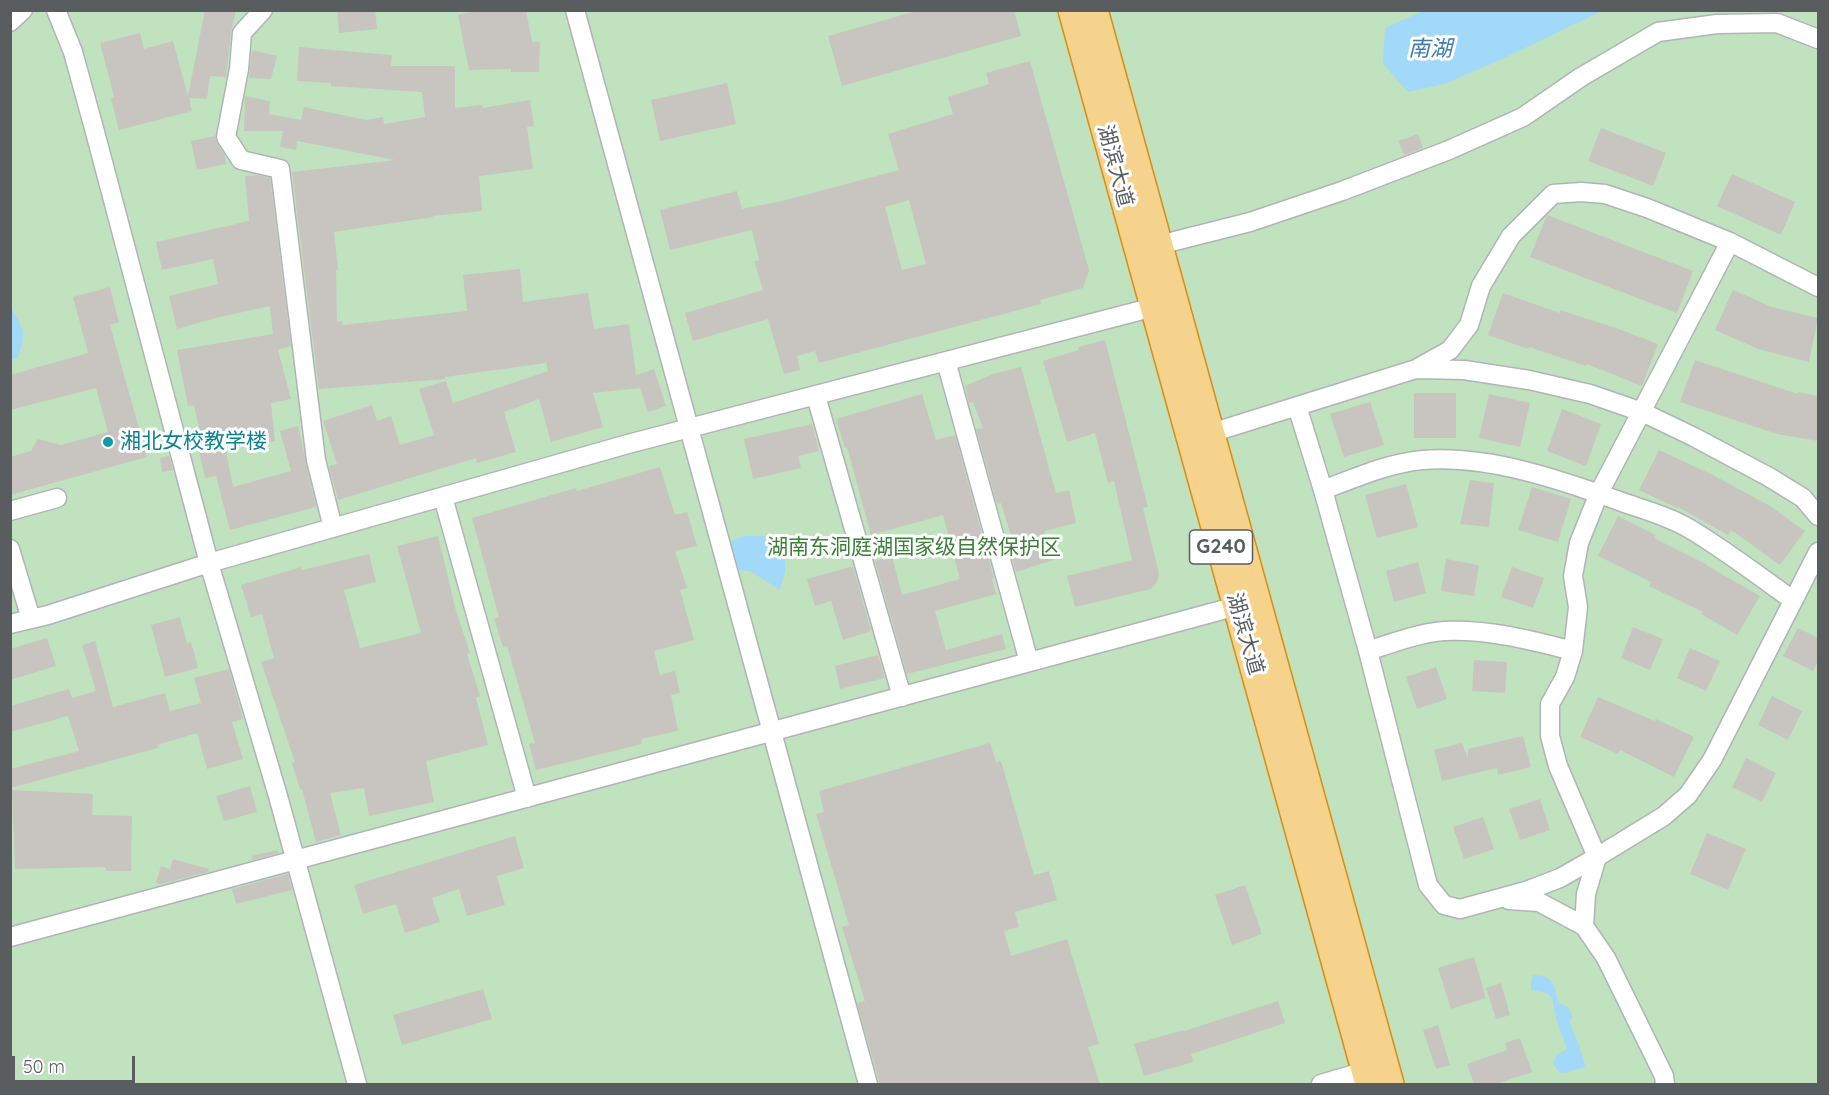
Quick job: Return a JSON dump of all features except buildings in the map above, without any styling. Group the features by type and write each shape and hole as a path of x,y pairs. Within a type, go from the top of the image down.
{"highway":[{"name":"湖滨大道","path":"1072,10 1367,1078"},
{"name":"湖滨大道","path":"1094,10 1390,1084"}],"street":[{"path":"10,22 23,10"},
{"path":"56,10 73,52 209,563 357,1084"},
{"path":"263,10 242,33 239,69 226,137 241,160 280,170 316,460 333,528"},
{"path":"575,10 868,1084"},
{"path":"1159,245 1250,222 1449,150 1523,117 1581,77 1658,32 1717,24 1777,23 1818,39"},
{"path":"1211,433 1416,369 1450,350 1470,325 1480,286 1511,236 1553,194 1581,192 1605,194 1655,211 1730,242 1818,287"},
{"path":"1584,926 1586,894 1597,857 1558,766 1550,736 1551,704 1565,677 1573,651 1578,607 1573,576 1579,543 1599,493 1730,242"},
{"path":"10,624 209,563 443,497 689,429 1154,307"},
{"path":"946,361 1029,662"},
{"path":"1416,369 1464,370 1529,380 1590,394 1642,412 1769,477 1803,498 1818,516"},
{"path":"816,396 902,697"},
{"path":"1297,406 1368,651 1428,885 1444,905 1460,909 1560,878 1664,816 1688,795 1712,760 1818,552"},
{"path":"1323,490 1383,468 1423,460 1456,461 1529,471 1661,514 1689,528 1791,599"},
{"path":"443,497 527,798"},
{"path":"10,511 57,498"},
{"path":"10,549 31,619"},
{"path":"10,937 1237,606"},
{"path":"1368,651 1406,639 1443,631 1479,632 1520,638 1573,651"},
{"path":"1496,899 1539,902 1584,926 1606,958 1665,1081 1683,1084"},
{"path":"1321,1084 1367,1078"}],"green space":[{"name":"湖南东洞庭湖国家级自然保护区","path":"10,11 1818,11 1818,1084 11,1084"}],"water":[{"name":"南湖","path":"1425,10 1602,11 1444,84 1408,92 1383,64 1385,28"},
{"path":"11,308 21,327 23,337 18,358 11,360"},
{"path":"745,536 772,536 785,552 785,572 780,590 750,571 737,570 721,544"},
{"path":"1533,975 1546,977 1554,986 1559,1003 1568,1007 1573,1018 1569,1020 1585,1067 1560,1073 1553,1063 1557,1054 1567,1049 1552,998 1547,993 1531,990"}],"place":[{"name":"湘北女校教学楼","path":"108,442"}]}
